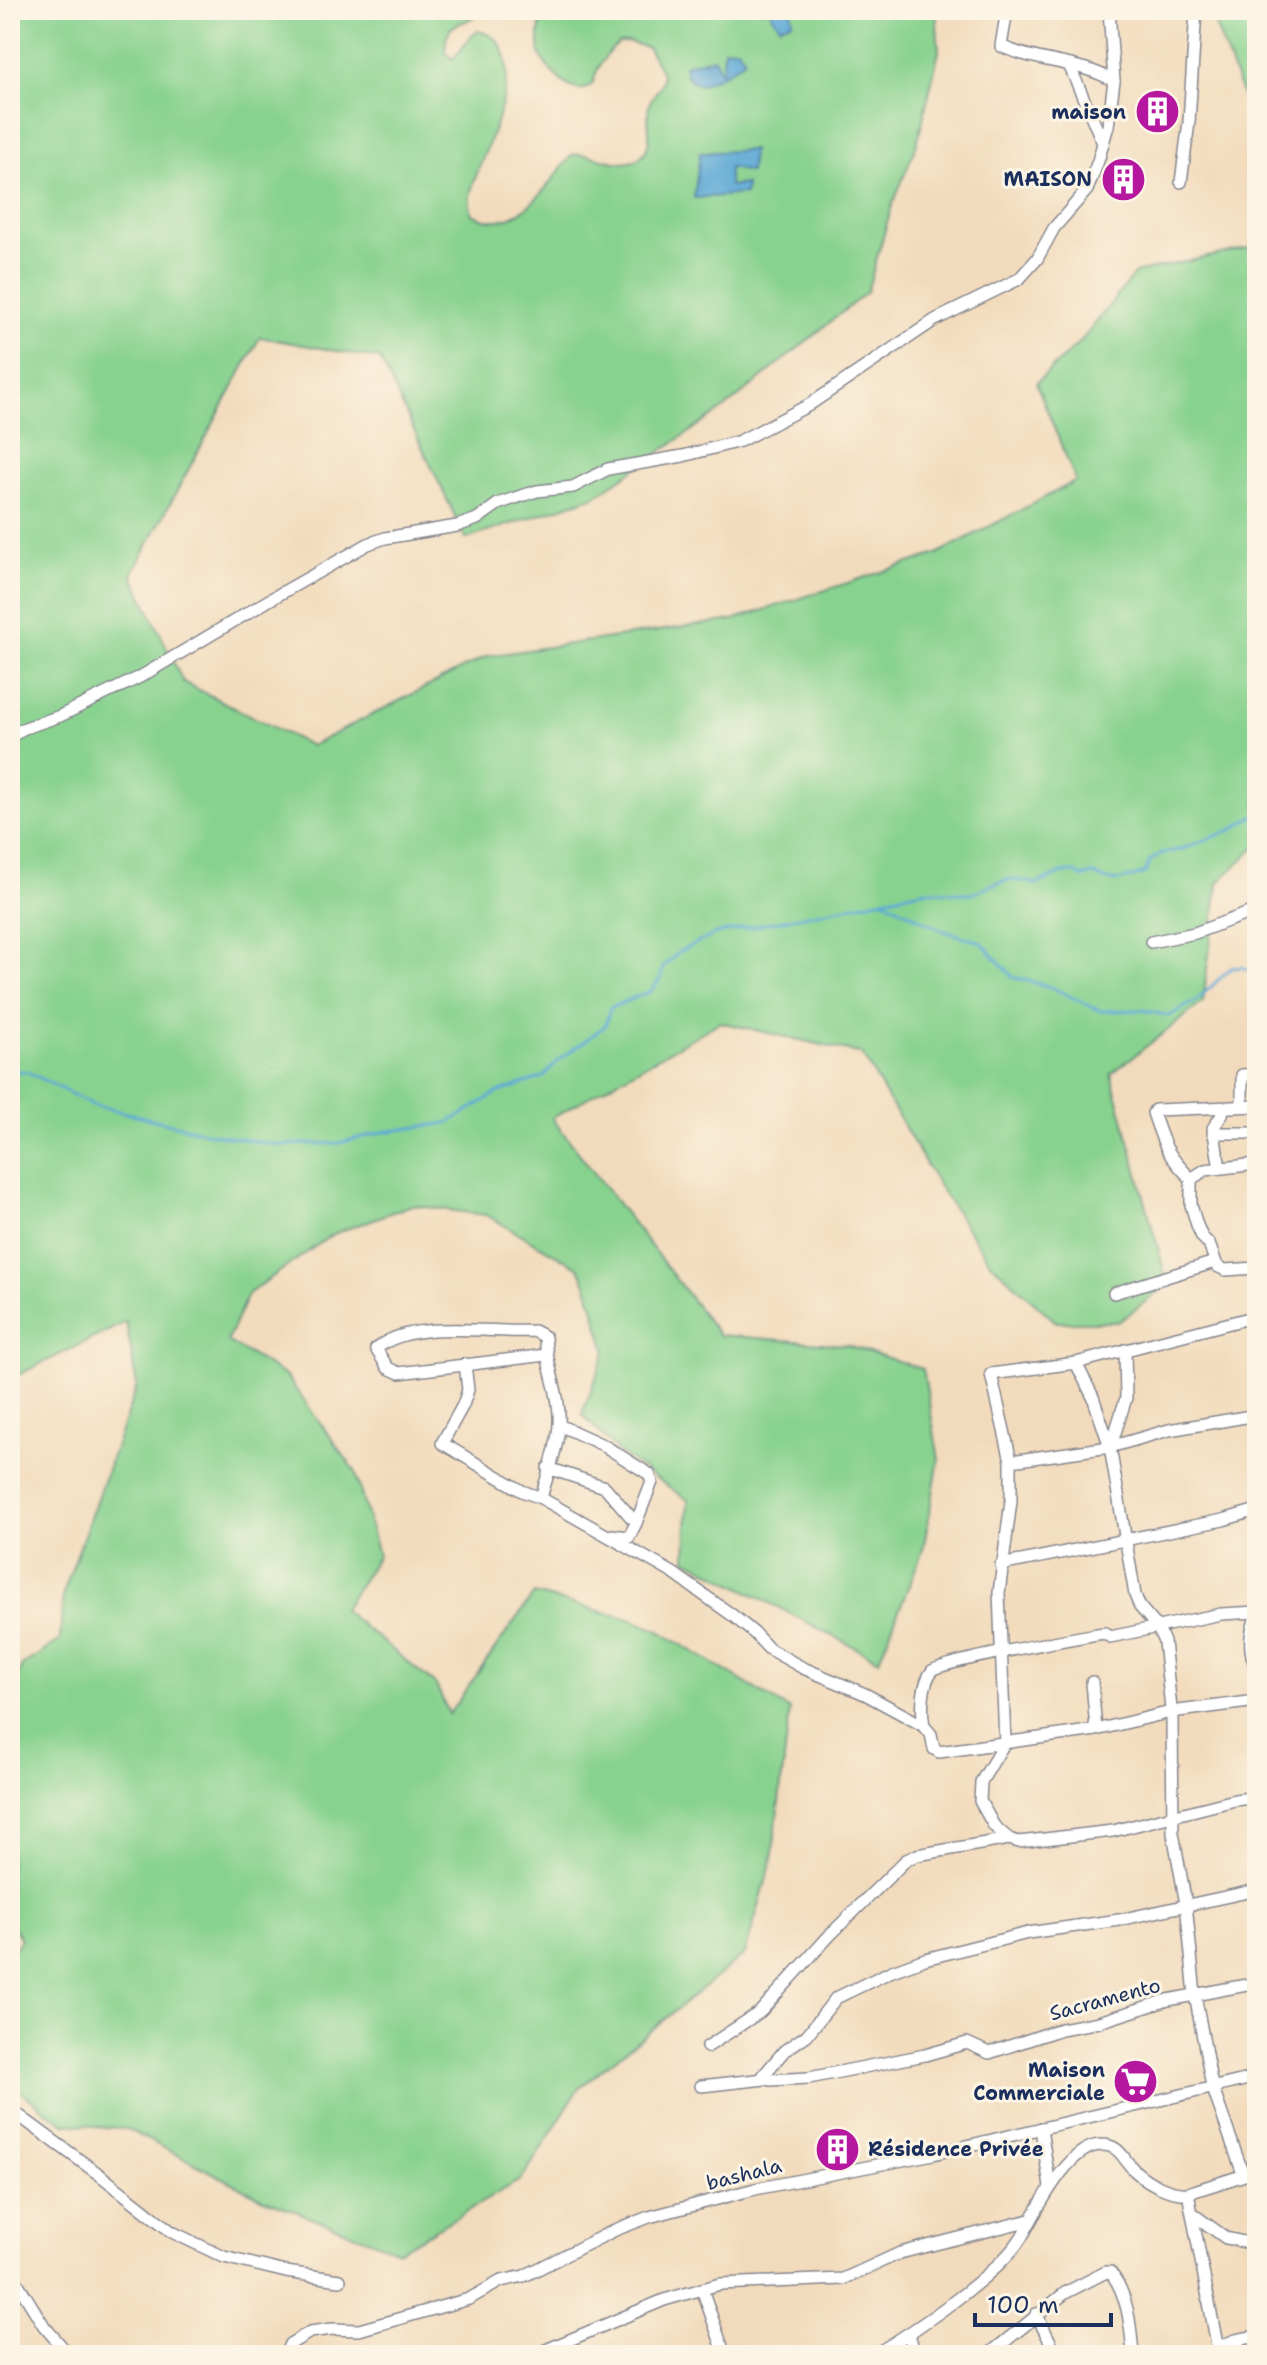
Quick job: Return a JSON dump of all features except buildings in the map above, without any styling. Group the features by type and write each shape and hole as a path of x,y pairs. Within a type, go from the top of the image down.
{"street":[{"path":"1007,10 1001,46 1102,74 1114,81"},
{"path":"10,738 22,729 60,716 140,677 368,544 385,538 457,526 477,519 498,504 537,491 573,487 608,469 683,456 740,441 809,405 935,320 1019,279 1037,259 1054,228 1087,190 1103,144 1114,81 1109,10"},
{"path":"1181,182 1189,122 1196,10"},
{"path":"1070,67 1103,144"},
{"path":"1151,942 1195,933 1257,910"},
{"path":"1242,1106 1242,1075 1257,1074"},
{"path":"1257,1106 1186,1110 1166,1107 1153,1113 1159,1135 1172,1160 1191,1179 1191,1205 1215,1262 1225,1270 1257,1268"},
{"path":"1220,1168 1213,1133 1214,1124 1221,1118 1223,1108"},
{"path":"1213,1133 1257,1133"},
{"path":"1191,1179 1205,1170 1257,1164"},
{"path":"1114,1293 1215,1262"},
{"path":"1257,1316 1076,1363 991,1374 1011,1461 1011,1501 1001,1565 1005,1742 981,1782 980,1801 994,1826 1009,1839 1019,1842 1113,1831 1257,1797"},
{"path":"541,1498 559,1425 557,1394 546,1355 545,1337 534,1331 421,1331 392,1340 376,1349 388,1368 399,1373 546,1355"},
{"path":"1110,1447 1126,1398 1125,1350"},
{"path":"1076,1363 1093,1397 1110,1447 1140,1607 1158,1628 1164,1642 1171,1712 1176,1859 1186,1904 1195,1995 1212,2086 1243,2174"},
{"path":"465,1364 468,1390 442,1443 522,1491 541,1498 607,1535 705,1595 754,1633 769,1649 803,1668 865,1694 924,1726 931,1734 932,1747 939,1752 1096,1730 1171,1712 1257,1701"},
{"path":"1011,1461 1110,1447 1169,1430 1256,1417"},
{"path":"559,1425 603,1445 649,1474 652,1482 629,1537 607,1535"},
{"path":"548,1468 605,1487 636,1523"},
{"path":"1001,1565 1223,1520 1257,1510"},
{"path":"924,1726 923,1699 929,1675 934,1669 940,1665 1001,1654 1046,1641 1105,1633 1110,1637 1221,1614 1257,1613 1250,1630 1249,1645 1257,1670"},
{"path":"1092,1682 1096,1730"},
{"path":"707,2047 760,2012 830,1935 906,1860 917,1855 1009,1839"},
{"path":"701,2086 765,2079 765,2071 784,2051 807,2035 836,1998 892,1971 978,1945 1061,1927 1119,1920 1257,1890"},
{"name":"Sacramento","path":"765,2079 815,2077 925,2055 967,2043 987,2053 1168,2000 1257,1983"},
{"name":"bashala","path":"285,2355 290,2344 302,2335 321,2329 350,2331 375,2327 469,2299 501,2281 524,2276 615,2230 649,2217 755,2189 933,2154 1257,2077"},
{"path":"10,2109 172,2232 224,2257 286,2272 340,2280"},
{"path":"1041,2128 1050,2187"},
{"path":"874,2355 909,2334 1013,2250 1057,2177 1087,2148 1100,2144 1119,2150 1130,2166 1169,2191 1188,2193 1257,2171"},
{"path":"1188,2193 1218,2351 1236,2340 1257,2336"},
{"path":"1194,2215 1226,2238 1257,2245"},
{"path":"534,2355 664,2300 702,2289 733,2281 843,2279 900,2253 1030,2220"},
{"path":"10,2271 44,2326 69,2355"},
{"path":"988,2355 1065,2293 1106,2272 1117,2280 1131,2324 1133,2355"},
{"path":"702,2289 725,2355"},
{"path":"1036,2314 1057,2355"},
{"path":"909,2334 915,2355"}],"green space":[{"path":"10,10 483,10 448,32 445,52 452,59 478,31 497,41 506,58 501,106 470,198 472,214 489,220 518,214 542,193 572,155 626,163 642,156 649,143 649,105 662,76 648,48 629,42 619,43 603,60 592,84 578,89 554,74 540,53 539,10 647,10 652,13 676,10 936,10 939,51 917,144 892,206 867,292 726,407 595,496 466,539 380,359 260,337 132,574 183,682 311,746 487,656 733,620 937,554 1076,481 1036,383 1083,339 1135,273 1257,246 1257,845 1218,883 1203,1002 1111,1074 1168,1285 1118,1322 1056,1322 990,1262 941,1190 862,1054 720,1022 552,1118 719,1335 847,1345 923,1369 939,1459 923,1550 879,1660 686,1559 688,1500 618,1452 582,1414 606,1351 579,1268 486,1215 412,1205 333,1234 248,1294 227,1341 286,1376 355,1471 378,1555 343,1610 436,1685 449,1714 534,1594 630,1619 659,1631 790,1710 772,1860 745,1954 579,2088 522,2179 398,2251 264,2199 127,2129 63,2123 10,2084 10,1956 21,1939 10,1921 10,1694 22,1666 60,1640 63,1594 137,1386 126,1322 10,1379"},
{"path":"1214,10 1257,10 1257,132 1212,17"}],"water":[{"path":"772,10 791,10 793,21 780,26 771,14"},
{"path":"738,48 745,60 722,75 700,85 687,77 684,65 714,58 722,74 724,49"},
{"path":"752,150 750,172 729,168 729,186 746,184 745,194 694,198 700,153"}],"waterway":[{"path":"10,1070 28,1072 93,1105 213,1134 279,1145 339,1143 383,1132 448,1123 497,1093 543,1077 559,1060 605,1026 610,1008 651,991 661,978 663,967 680,951 716,934 927,890 972,894 1011,879 1036,884 1073,872 1082,877 1093,874 1107,880 1124,880 1145,873 1149,862 1160,854 1229,831 1257,814"},
{"path":"884,900 944,931 981,942 1013,977 1051,987 1100,1011 1143,1010 1169,1016 1196,1001 1231,968 1242,967 1257,974"}],"place":[{"name":"maison","path":"1157,112"},
{"name":"MAISON","path":"1123,179"},
{"name":"Maison Commerciale","path":"1136,2082"},
{"name":"Résidence Privée","path":"837,2149"}]}
